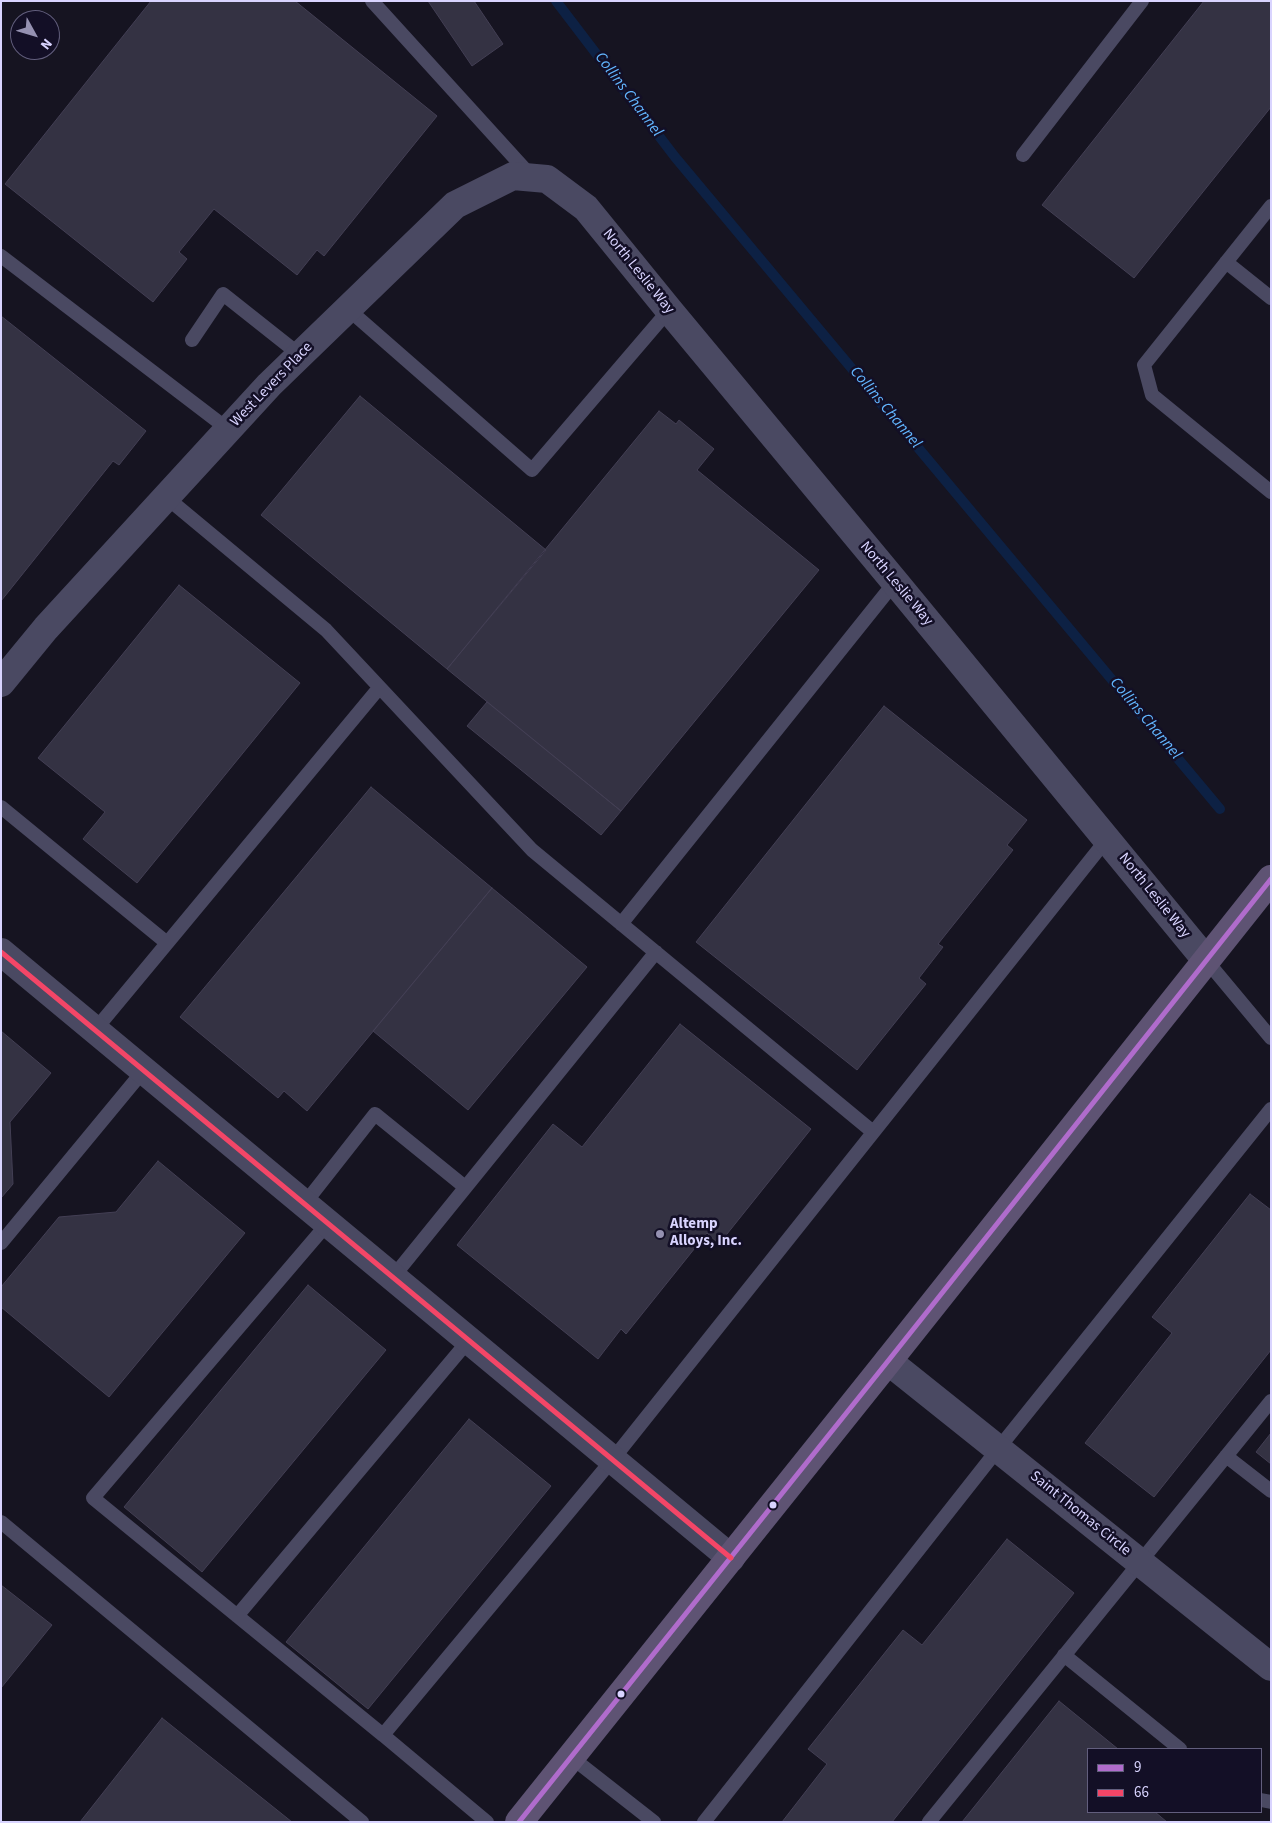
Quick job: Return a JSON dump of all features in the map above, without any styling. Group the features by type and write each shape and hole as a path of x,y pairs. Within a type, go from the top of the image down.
{"main road":[{"path":"519,1822 1271,880"}],"street":[{"name":"West Levers Place","path":"1,683 46,628 269,385 455,205 513,176 547,179 586,208"},
{"name":"North Leslie Way","path":"586,208 1206,960"},
{"path":"1,952 731,1558"},
{"name":"Saint Thomas Circle","path":"888,1361 1271,1667"}],"lane":[{"path":"372,1 533,178"},
{"path":"1023,155 1142,1"},
{"path":"1271,206 1144,365 1152,395 1271,492"},
{"path":"1,256 228,430"},
{"path":"1226,262 1271,298"},
{"path":"192,340 223,294 300,355"},
{"path":"348,309 532,470 669,310"},
{"path":"166,497 326,630 532,850 873,1132"},
{"path":"622,924 895,582"},
{"path":"95,1030 379,688"},
{"path":"1,807 167,943"},
{"path":"383,1735 613,1459 1107,839"},
{"path":"393,1276 656,952"},
{"path":"1206,960 1271,1038"},
{"path":"1,1243 144,1070"},
{"path":"704,1822 998,1448 1271,1109"},
{"path":"305,1203 375,1114 465,1187"},
{"path":"328,1223 93,1498 488,1822"},
{"path":"237,1616 469,1340"},
{"path":"929,1822 1271,1400"},
{"path":"1226,1456 1271,1491"},
{"path":"1,1522 362,1822"},
{"path":"1064,1655 1179,1748"},
{"path":"570,1757 654,1822"}],"building":[{"path":"151,1 295,1 437,116 324,256 317,250 297,275 214,209 179,252 187,259 153,302 5,184"},
{"path":"428,1 474,1 503,44 472,66"},
{"path":"1204,1 1271,1 1271,107 1134,278 1042,205"},
{"path":"1,316 146,431 119,465 113,461 1,601"},
{"path":"360,396 546,550 447,669 261,515"},
{"path":"659,411 676,424 679,420 714,449 697,470 819,570 621,811 447,669"},
{"path":"179,585 300,683 137,883 83,839 105,812 38,758"},
{"path":"487,702 621,811 601,835 467,726"},
{"path":"884,706 1027,820 1007,845 1013,850 938,944 943,947 919,978 926,984 857,1070 696,942"},
{"path":"371,787 492,888 307,1111 284,1091 278,1098 180,1017"},
{"path":"492,888 587,967 468,1110 373,1031"},
{"path":"680,1024 811,1129 719,1244 707,1233 626,1334 621,1329 598,1359 457,1245 553,1124 582,1147"},
{"path":"1,1031 51,1073 10,1122 13,1184 1,1198"},
{"path":"158,1161 245,1233 109,1397 1,1307 1,1287 59,1217 116,1212"},
{"path":"1250,1194 1271,1210 1271,1350 1154,1497 1085,1443 1172,1333 1152,1317"},
{"path":"308,1285 386,1350 202,1572 124,1507"},
{"path":"469,1419 551,1486 368,1709 286,1642"},
{"path":"1271,1433 1271,1464 1256,1452"},
{"path":"1007,1539 1074,1593 892,1822 782,1822 827,1764 808,1749 903,1630 922,1645"},
{"path":"1,1585 52,1625 1,1688"},
{"path":"1059,1701 1117,1748 1087,1748 1087,1813 1156,1813 1167,1822 962,1822"},
{"path":"162,1718 292,1822 80,1822"}],"waterway":[{"name":"Collins Channel","path":"556,1 675,157 1220,809"}],"transit line":[{"name":"9","path":"519,1822 1271,879"},
{"name":"66","path":"1,952 731,1558"}],"place":[{"name":"Altemp Alloys, Inc.","path":"660,1234"}]}
